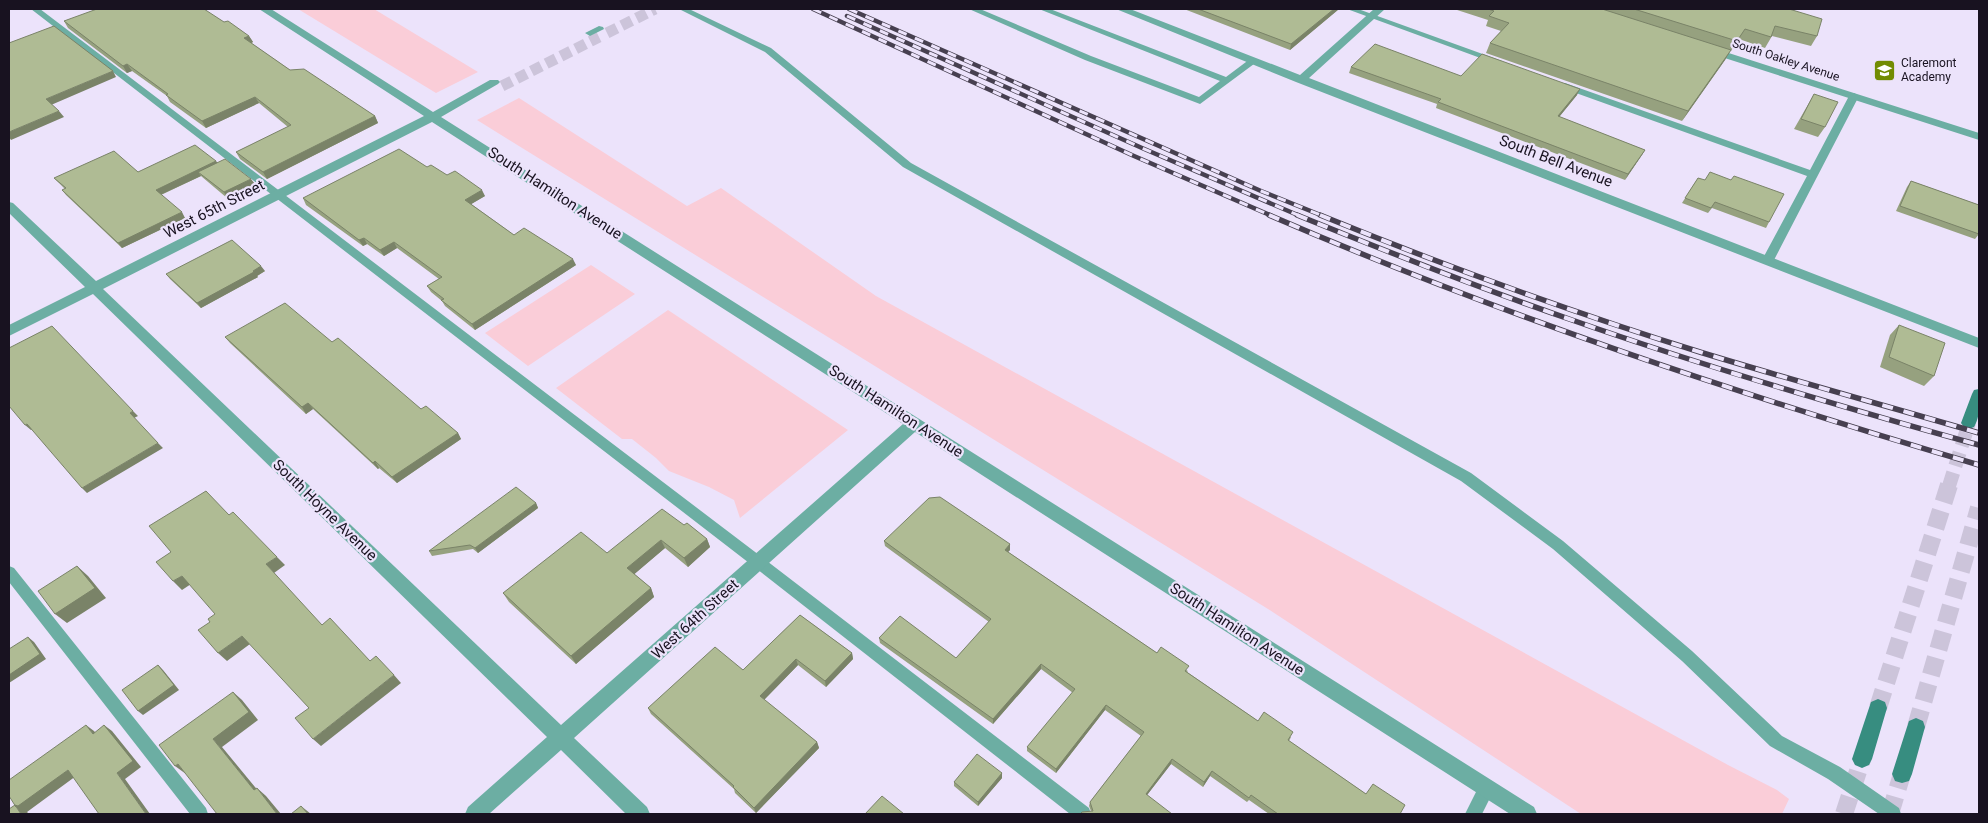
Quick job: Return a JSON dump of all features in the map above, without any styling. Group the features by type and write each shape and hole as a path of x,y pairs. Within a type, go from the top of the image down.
{"main road":[{"path":"1969,423 1979,394"},
{"path":"1862,759 1878,708"},
{"path":"1902,774 1916,727"}],"street":[{"name":"South Hamilton Avenue","path":"264,9 1527,814"},
{"name":"South Bell Avenue","path":"1121,9 1253,62 1979,343"},
{"path":"1300,80 1376,12"},
{"name":"South Oakley Avenue","path":"1696,45 1979,137"},
{"name":"West 65th Street","path":"9,331 498,84"},
{"name":"South Hoyne Avenue","path":"9,206 640,814"},
{"name":"West 64th Street","path":"475,814 914,423"}],"lane":[{"path":"35,9 758,562 1083,814"},
{"path":"683,9 768,50 907,165 1466,477 1558,545 1688,656 1776,741 1834,773 1892,814"},
{"path":"973,9 1088,58 1200,102 1253,62"},
{"path":"1043,9 1227,81"},
{"path":"1351,9 1376,12 1507,65"},
{"path":"1553,82 1813,175"},
{"path":"1768,260 1854,96"},
{"path":"9,572 200,814"},
{"path":"1473,814 1487,788"}],"shaded area":[{"path":"298,9 374,9 478,72 436,93"},
{"path":"519,98 687,206 721,188 876,296 1728,765 1777,790 1789,799 1782,814 1581,814 1268,609 477,120"},
{"path":"591,265 635,294 528,366 485,333"},
{"path":"668,310 848,430 740,518 734,500 709,487 669,471 632,439 622,439 556,388"}],"building":[{"path":"97,9 204,9 224,22 228,21 249,36 244,38 290,70 304,69 375,116 263,172 236,152 291,125 255,97 202,121 127,64 123,66 64,21"},
{"path":"1198,9 1334,9 1291,44"},
{"path":"1488,9 1602,9 1731,50 1688,111 1490,43 1509,23 1489,16 1494,11"},
{"path":"1634,9 1789,9 1822,19 1817,36 1775,26 1771,37 1745,29 1737,41"},
{"path":"54,26 113,71 46,99 59,111 9,132 9,43"},
{"path":"1375,44 1461,76 1482,54 1580,89 1558,116 1645,150 1628,174 1438,102 1441,99 1351,67"},
{"path":"1814,94 1838,102 1825,127 1801,119"},
{"path":"195,145 216,161 156,190 182,212 118,243 62,190 66,188 54,178 114,151 138,172"},
{"path":"399,149 427,167 431,165 447,175 455,171 482,190 465,200 514,235 524,228 573,259 472,324 441,300 444,299 427,286 442,277 394,242 380,250 364,238 359,240 303,198"},
{"path":"225,159 251,179 224,192 198,172"},
{"path":"1710,172 1731,180 1734,176 1784,194 1769,222 1715,202 1711,208 1685,198 1698,178 1705,180"},
{"path":"1911,181 1979,205 1979,234 1900,206"},
{"path":"232,240 261,266 254,272 197,303 166,274"},
{"path":"285,303 332,342 338,338 421,409 426,406 458,433 392,477 375,461 373,463 308,403 302,407 225,337"},
{"path":"1899,325 1945,343 1934,376 1889,357"},
{"path":"52,326 133,411 130,413 158,443 82,488 9,406 9,348"},
{"path":"516,487 536,503 475,548 470,545 429,551"},
{"path":"206,491 229,515 233,512 277,557 266,564 322,625 330,618 370,661 376,656 394,675 313,739 295,718 309,708 242,636 218,653 198,630 210,622 208,619 215,614 182,576 173,581 156,562 171,552 149,526"},
{"path":"940,497 1010,544 1005,550 1157,653 1161,647 1189,666 1185,671 1258,721 1264,712 1293,732 1288,740 1366,794 1373,784 1405,805 1400,814 1278,814 1251,795 1249,798 1212,771 1204,782 1172,759 1146,794 1172,814 1080,814 1093,811 1090,802 1144,732 1106,705 1056,769 1027,747 1075,689 1041,664 993,719 879,638 900,616 956,658 991,619 884,541 929,498"},
{"path":"662,509 684,525 687,523 707,539 684,558 661,540 627,568 651,588 571,656 503,593 581,532 607,553"},
{"path":"77,566 95,588 55,614 38,591"},
{"path":"800,615 852,653 825,681 796,659 760,696 817,742 754,808 734,786 648,708 715,647 743,670"},
{"path":"28,637 40,654 9,675 9,649"},
{"path":"158,665 174,685 138,711 122,690"},
{"path":"233,692 249,712 213,739 254,790 257,788 277,814 217,814 178,764 175,766 159,745"},
{"path":"86,725 93,734 104,725 133,761 117,773 146,814 99,814 68,770 18,806 15,805 16,807 9,796 9,780"},
{"path":"977,754 1002,773 978,802 954,782"},
{"path":"882,796 904,814 865,814"},
{"path":"15,805 21,814 9,814 9,809"},
{"path":"301,806 308,814 291,814"}],"tunnel":[{"path":"607,33 655,9"},
{"path":"502,86 599,37"},
{"path":"1949,486 1969,423"},
{"path":"1878,708 1949,485"},
{"path":"1916,727 1979,508"},
{"path":"1844,814 1862,759"},
{"path":"1890,814 1902,774"}],"railway":[{"path":"813,9 1134,156 1272,216"},
{"path":"849,9 1261,191 1323,216"},
{"path":"847,16 1142,148 1300,216"},
{"path":"1269,215 1356,252 1620,351 1799,410 1979,465"},
{"path":"1297,215 1537,308 1622,337 1774,386 1979,445"},
{"path":"1320,215 1462,271 1606,322 1737,363 1979,433"}],"place":[{"name":"Claremont Academy","path":"1885,70"}]}
